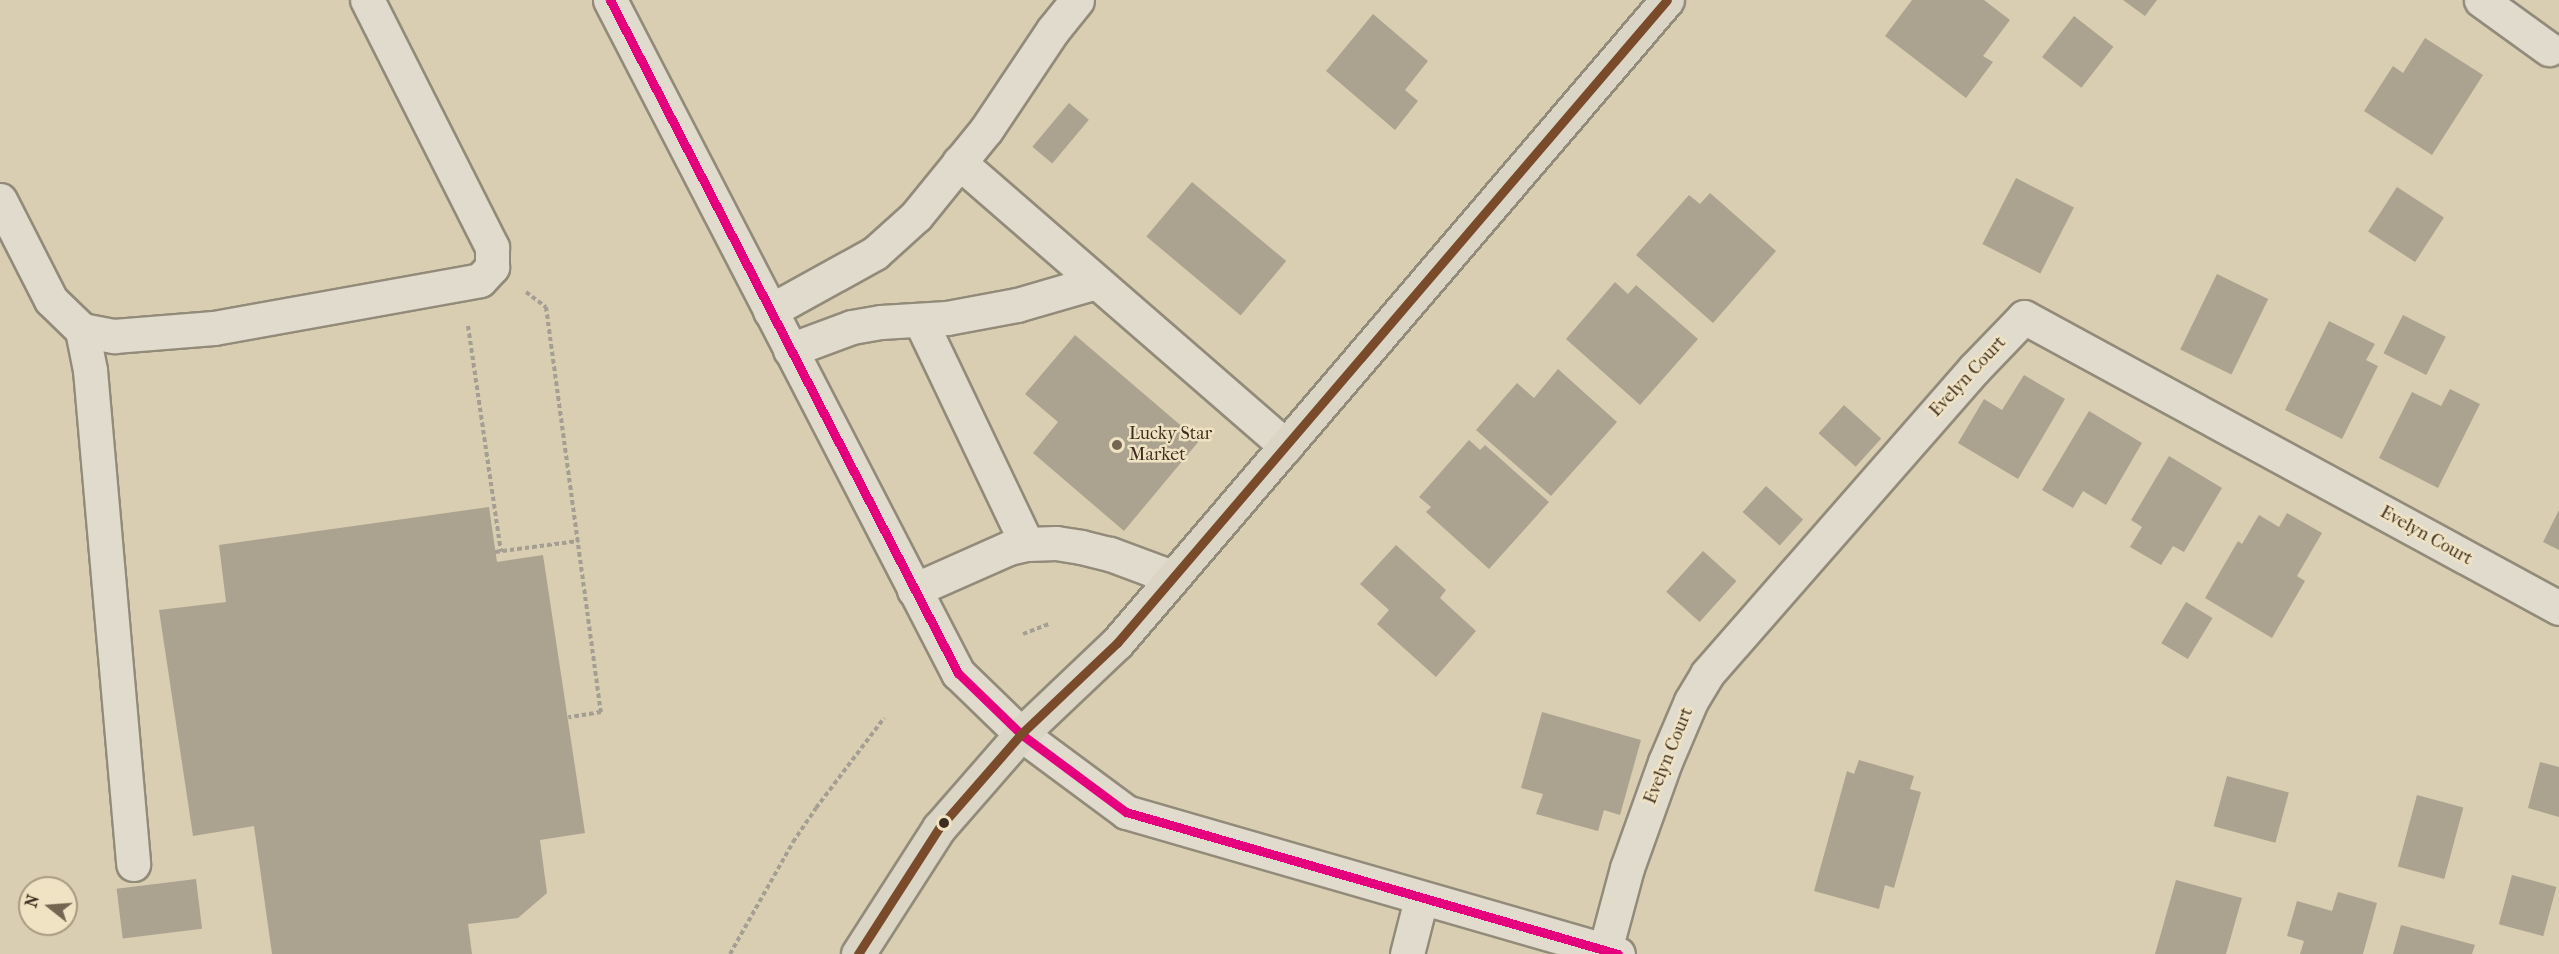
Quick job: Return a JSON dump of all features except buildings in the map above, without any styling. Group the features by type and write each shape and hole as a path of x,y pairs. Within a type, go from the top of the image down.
{"main road":[{"path":"858,954 939,828 1021,734 1117,643 1667,0"}],"street":[{"path":"81,330 114,336 214,328 461,284 480,280 487,275 494,258 492,247 367,0"},
{"path":"610,0 958,673 1021,734 1126,812 1611,952"},
{"path":"770,310 875,253 916,216 986,130 1053,30 1077,0"},
{"path":"2481,0 2549,49"},
{"path":"958,162 1286,446"},
{"path":"0,200 51,300 81,330 90,369 133,864"},
{"path":"790,350 852,327 881,322 947,318 1017,305 1096,282"},
{"name":"Evelyn Court","path":"1611,952 1627,868 1665,762 1691,701 1707,674 1974,369 2024,317 2559,608"},
{"path":"920,320 1027,544"},
{"path":"914,590 1009,548 1027,544 1056,543 1081,547 1110,554 1172,578"},
{"path":"1407,954 1421,898"}],"path":[{"path":"546,307 601,712 568,717"},
{"path":"466,319 498,552 578,541"},
{"path":"1023,634 1049,624"},
{"path":"730,954 793,842 884,718"}],"transit line":[{"path":"610,0 958,673 1021,734 1126,812 1618,954"},
{"path":"858,954 939,828 1021,734 1117,643 1667,0"}],"place":[{"name":"Lucky Star Market","path":"1117,445"}]}
